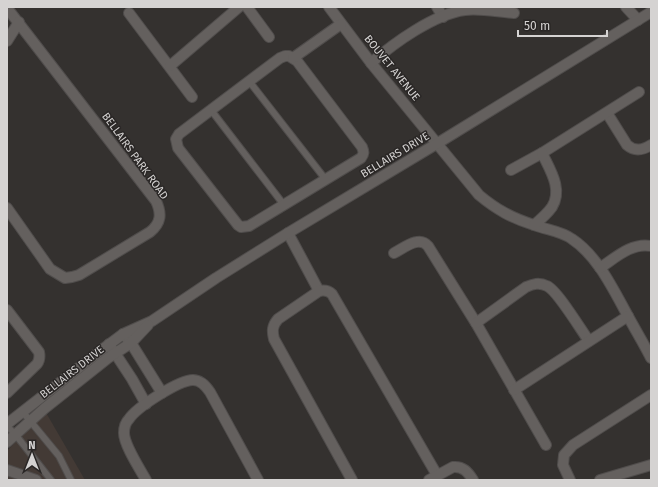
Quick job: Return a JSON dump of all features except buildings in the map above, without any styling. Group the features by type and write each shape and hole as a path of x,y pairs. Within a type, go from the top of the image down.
{"street":[{"path":"170,66 239,7"},
{"path":"247,7 269,37"},
{"name":"BOUVET AVENUE","path":"329,7 371,63 438,143 478,195 493,207 508,215 534,225 559,232 571,238 583,247 613,287 651,358"},
{"path":"437,7 443,17"},
{"path":"626,7 638,20"},
{"name":"BELLAIRS PARK ROAD","path":"7,8 156,201 159,207 160,219 158,224 150,232 72,278 65,278 50,269 7,208"},
{"path":"371,63 391,46 406,36 454,12 465,10 514,13"},
{"path":"129,12 192,97"},
{"name":"BELLAIRS DRIVE","path":"7,425 123,334 152,321 217,277 288,233 651,12"},
{"path":"7,41 19,22"},
{"path":"293,58 341,24"},
{"path":"285,56 293,58 363,150 363,156 250,226 241,227 178,148 176,139 179,134 280,58 285,56"},
{"path":"511,170 542,153 639,92"},
{"path":"607,113 627,145 632,149 641,149 651,145"},
{"path":"534,225 552,206 556,197 557,188 542,153"},
{"path":"288,233 319,291"},
{"path":"394,253 414,242 419,241 426,243 476,323 546,446"},
{"path":"600,268 622,252 636,247 651,246"},
{"path":"476,323 526,287 540,283 551,288 589,341"},
{"path":"352,480 272,333 274,323 278,319 319,291 328,290 332,294 433,478 453,467 458,467 466,470 473,480"},
{"path":"7,310 39,352 40,360 7,393"},
{"path":"514,390 628,316"},
{"name":"BELLAIRS DRIVE","path":"7,442 30,420 131,343 152,321"},
{"path":"123,334 131,343 162,393"},
{"path":"110,344 146,404"},
{"path":"146,480 127,444 124,434 125,425 129,418 162,393 187,381 194,380 206,386 258,480"},
{"path":"570,480 563,465 564,455 573,445 651,395"},
{"path":"600,480 651,465"},
{"path":"7,470 36,480"}],"lane":[{"path":"249,81 326,180"},
{"path":"211,110 284,205"},
{"path":"22,412 59,456 71,480"},
{"path":"7,425 51,480"}],"shaded area":[{"path":"45,411 85,480 7,480 7,451"}]}
